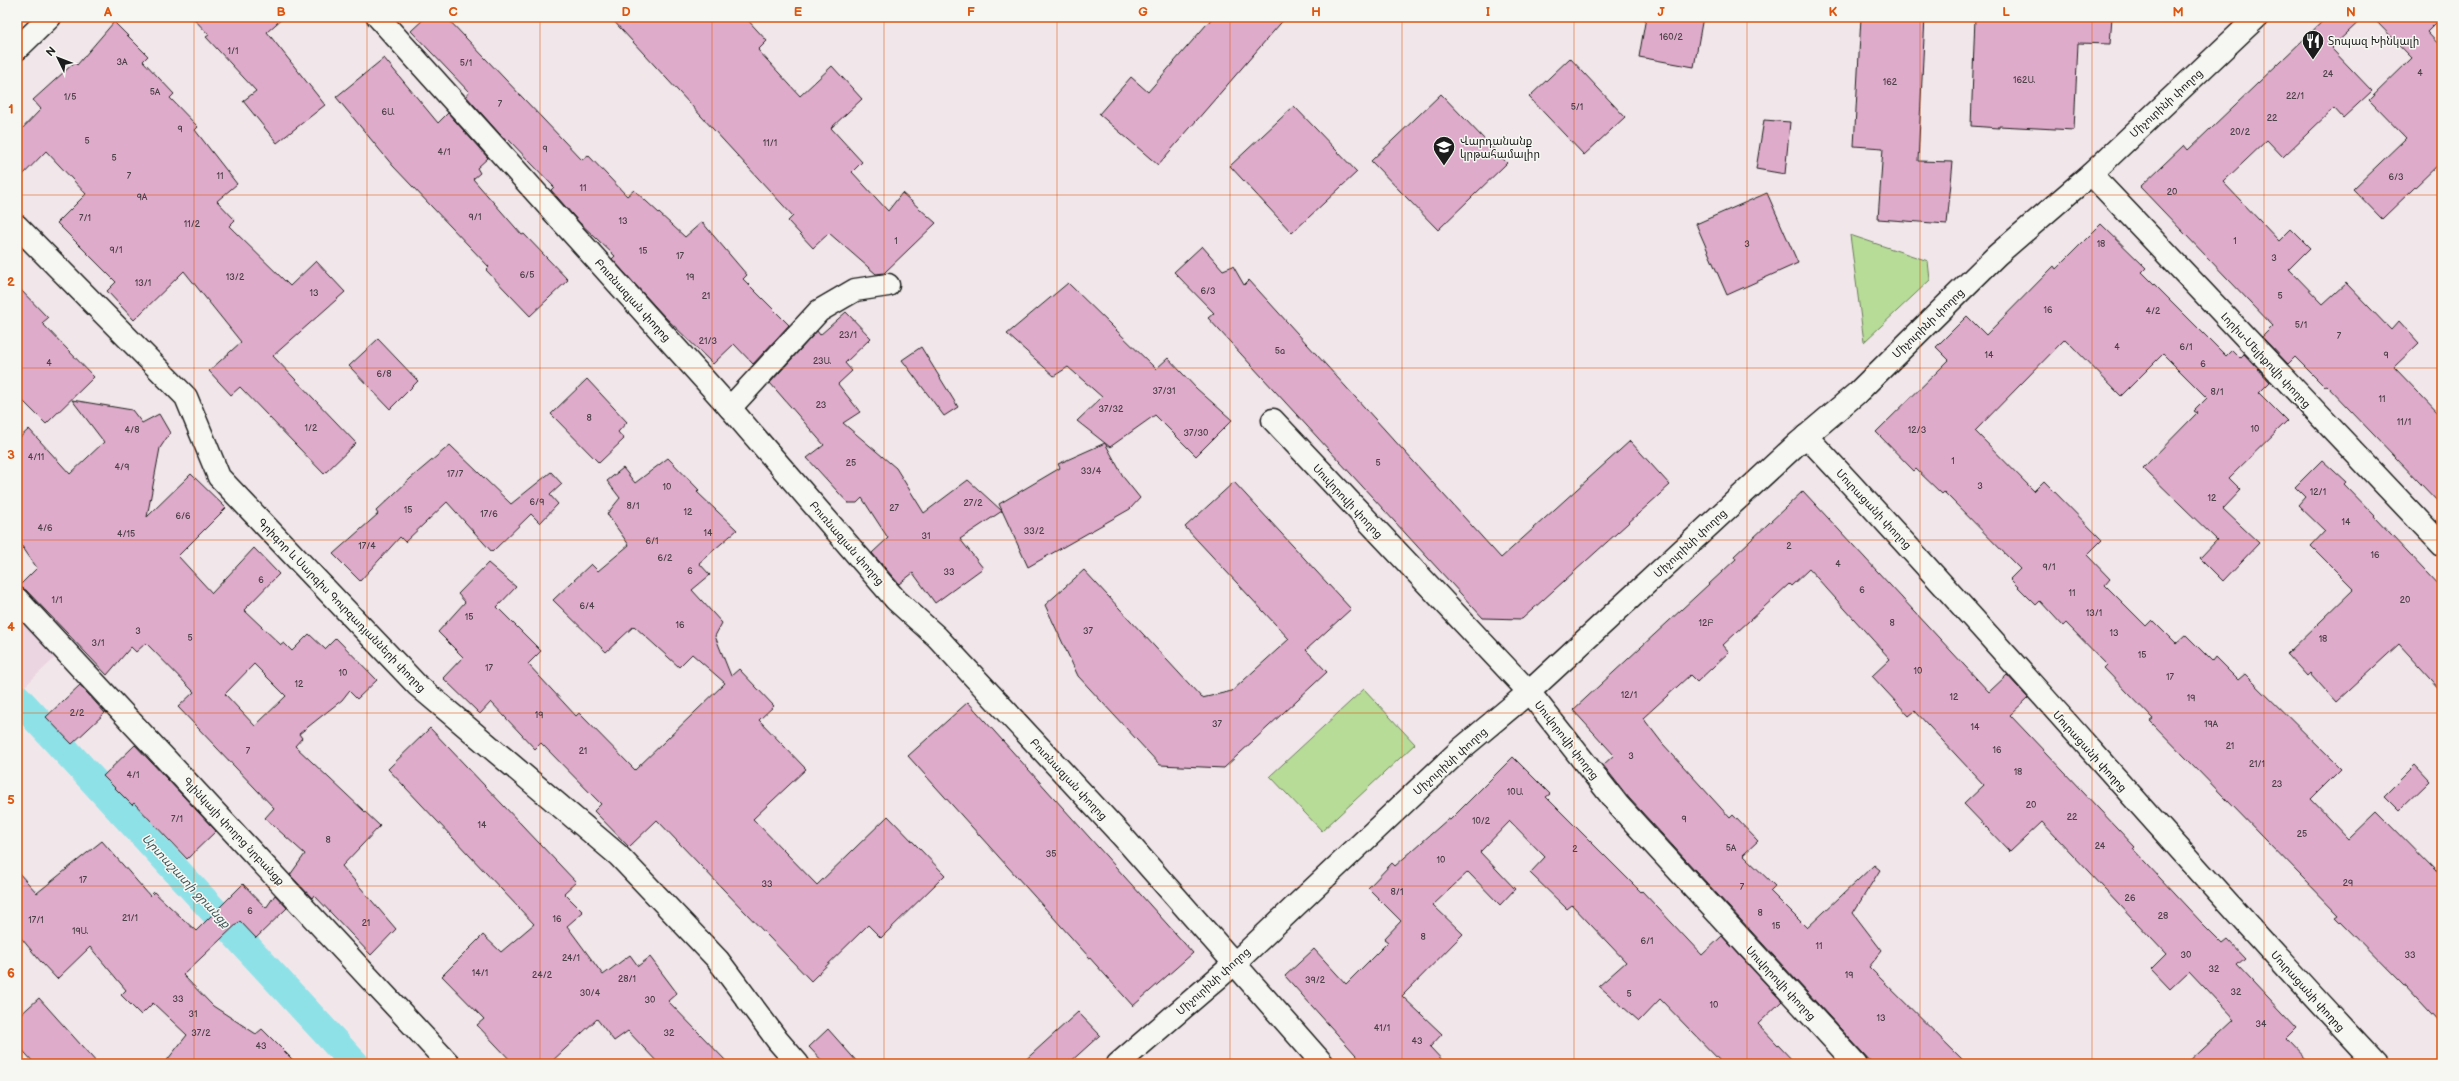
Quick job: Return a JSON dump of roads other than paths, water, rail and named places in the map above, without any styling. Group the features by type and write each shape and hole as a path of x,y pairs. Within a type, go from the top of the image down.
{"street":[{"path":"17,49 50,17"},
{"name":"Բուռնազյան փողոց","path":"378,17 730,408 896,600 953,654 1122,837 1322,1064"},
{"name":"Միչուրինի փողոց","path":"1118,1064 1234,964 1461,749 1529,692 1806,436 1857,392 1997,255 2091,174 2257,17"},
{"name":"Լորիս-Մելիքովի փողոց","path":"2091,174 2442,545"},
{"name":"Գրիգոր և Սարգիս Գուրզադյանների փողոց","path":"17,226 186,397 219,477 417,685 618,855 718,960 778,1041 798,1064"},
{"path":"730,408 819,311 855,290 888,285"},
{"name":"Սուվորովի փողոց","path":"1273,420 1529,692 1619,806 1856,1064"},
{"name":"Մուրացանի փողոց","path":"1806,436 1909,545 2119,783 2376,1064"},
{"name":"Գլինկայի փողոց նրբանցք","path":"17,599 450,1064"}],"waterway":[{"name":"Արտաշատի ջրանցք","path":"17,698 355,1064"}],"place":[{"name":"Տոպազ Խինկալի","path":"2313,60"},
{"name":"Վարդանանք կրթահամալիր","path":"1444,166"}]}
